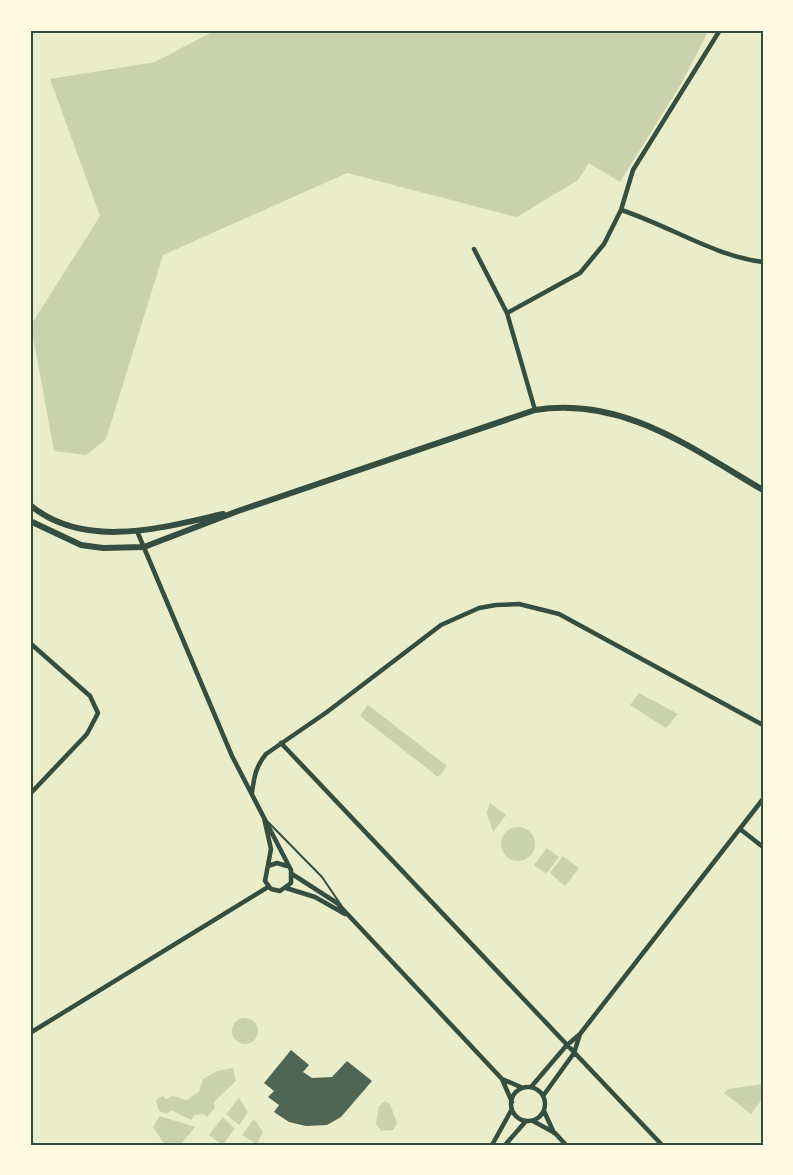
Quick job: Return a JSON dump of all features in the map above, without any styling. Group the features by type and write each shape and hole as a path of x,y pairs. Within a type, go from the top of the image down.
{"main road":[{"path":"30,521 81,545 103,548 144,548 238,511 535,410 564,408 621,414 668,435 763,490"},
{"path":"30,505 55,520 89,529 137,531 238,511"}],"street":[{"path":"507,313 579,273 604,244 621,210 633,170 720,30"},
{"path":"621,210 652,220 726,253 763,262"},
{"path":"474,249 507,313 535,410"},
{"path":"137,531 232,756 292,873 326,893 350,917 502,1079 512,1102"},
{"path":"252,793 254,775 259,763 281,743 327,712 441,625 479,608 519,604 559,614 763,725"},
{"path":"30,644 90,696 98,713 87,734 30,794"},
{"path":"281,743 662,1145"},
{"path":"531,1088 566,1046 580,1034 763,799"},
{"path":"264,818 270,849 268,866 264,875 268,887 277,891 286,888 292,880 292,873"},
{"path":"740,829 763,847"},
{"path":"268,866 281,863 289,868"},
{"path":"30,1034 268,887"},
{"path":"286,888 315,897 350,917"},
{"path":"566,1145 555,1133 544,1111 543,1096 574,1053 580,1034"},
{"path":"502,1079 524,1088 531,1088 543,1096"},
{"path":"492,1145 512,1109 514,1094 524,1088"},
{"path":"512,1109 519,1118 533,1121 555,1133"},
{"path":"533,1121 544,1111"},
{"path":"504,1145 526,1121"}],"lane":[{"path":"264,818 322,877 350,917"}],"green space":[{"path":"216,30 709,30 681,84 620,182 589,163 578,180 517,217 347,173 163,255 106,439 86,455 54,451 31,325 100,216 50,79 155,62"},
{"path":"639,693 678,714 666,728 630,705"},
{"path":"368,705 447,766 438,777 360,716"},
{"path":"490,803 506,815 493,832 487,813"},
{"path":"518,827 530,832 535,844 530,856 518,861 506,856 501,844 506,832"},
{"path":"547,848 559,857 546,874 534,865"},
{"path":"563,856 579,868 565,886 550,873"},
{"path":"245,1018 255,1021 258,1031 255,1041 245,1044 235,1041 232,1031 235,1021"},
{"path":"233,1068 236,1081 214,1102 215,1108 207,1117 203,1114 195,1115 191,1120 171,1110 167,1114 159,1111 156,1100 163,1096 166,1099 173,1096 187,1100 199,1092 203,1079 217,1071"},
{"path":"763,1084 763,1098 751,1114 724,1093 728,1089"},
{"path":"239,1098 248,1112 239,1125 226,1114"},
{"path":"385,1101 390,1104 397,1123 393,1130 381,1131 376,1124 379,1106"},
{"path":"160,1116 195,1127 180,1145 165,1145 153,1127"},
{"path":"223,1117 235,1129 222,1145 209,1135"},
{"path":"254,1119 263,1132 257,1144 242,1135"}],"building":[{"path":"291,1050 309,1065 303,1072 312,1078 332,1077 347,1061 372,1081 341,1117 327,1125 306,1126 289,1122 274,1112 279,1105 268,1097 274,1091 264,1083"}]}
